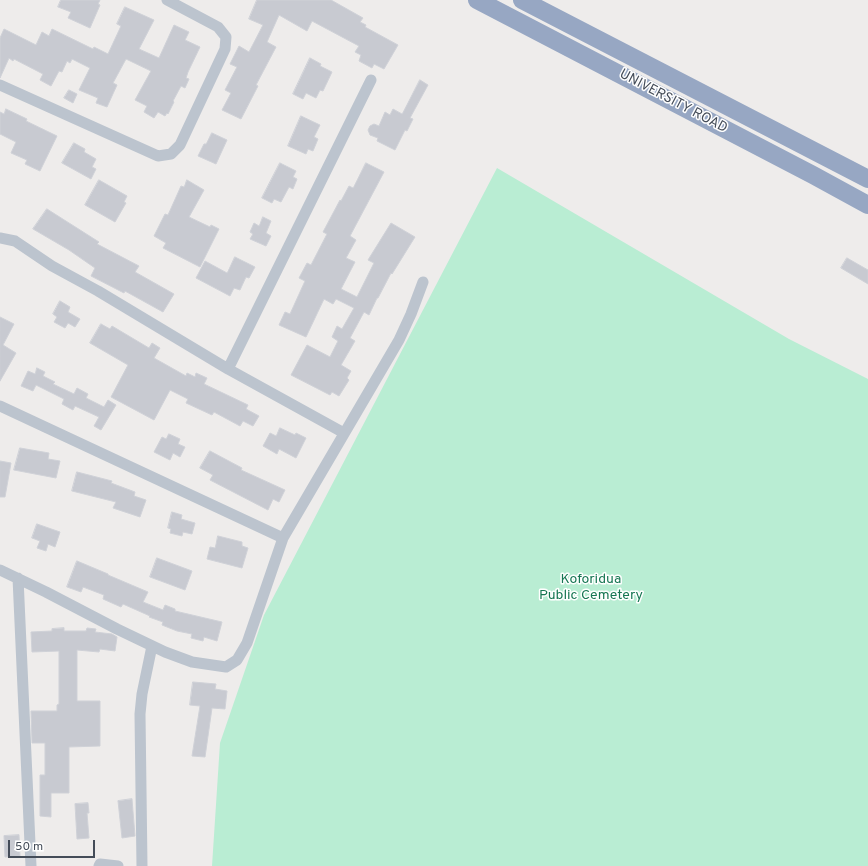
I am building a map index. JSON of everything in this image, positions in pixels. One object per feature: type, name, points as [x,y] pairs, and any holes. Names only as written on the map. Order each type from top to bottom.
[{"type":"highway","name":"UNIVERSITY ROAD","points":[[477,0],[814,175],[868,205]]},
{"type":"highway","name":"UNIVERSITY ROAD","points":[[522,0],[868,179]]},
{"type":"street","points":[[0,85],[158,156],[171,154],[180,145],[225,49],[226,37],[218,27],[167,0]]},
{"type":"street","points":[[228,369],[371,80]]},
{"type":"street","points":[[0,238],[15,242],[52,266],[98,291],[228,369],[344,433]]},
{"type":"street","points":[[0,570],[152,646],[192,662],[226,667],[237,660],[247,643],[283,538],[399,340],[423,282]]},
{"type":"street","points":[[0,406],[283,538]]},
{"type":"street","points":[[18,578],[31,866]]},
{"type":"street","points":[[142,866],[140,714],[142,694],[152,646]]},
{"type":"street","points":[[99,866],[100,864],[118,866]]},
{"type":"green space","name":"Koforidua Public Cemetery","points":[[497,168],[789,339],[868,379],[868,866],[212,866],[220,743],[264,615]]},
{"type":"building","points":[[61,0],[100,0],[98,4],[100,5],[90,28],[68,18],[71,12],[58,7]]},
{"type":"building","points":[[257,0],[331,0],[363,18],[360,22],[366,25],[365,27],[398,45],[384,69],[374,64],[372,68],[359,61],[361,55],[355,52],[359,46],[312,21],[307,31],[279,15],[267,42],[276,47],[256,85],[258,86],[241,119],[222,110],[231,93],[225,90],[237,67],[230,64],[239,46],[249,52],[263,25],[249,19]]},
{"type":"building","points":[[125,7],[154,20],[139,49],[159,58],[174,25],[189,32],[185,40],[200,47],[188,72],[186,78],[189,79],[185,88],[181,86],[168,114],[167,113],[165,116],[158,112],[154,118],[144,112],[147,106],[135,100],[151,71],[126,59],[113,83],[117,85],[107,107],[96,103],[98,98],[79,90],[90,68],[72,59],[70,63],[67,61],[62,72],[59,71],[51,86],[40,80],[43,74],[14,59],[13,61],[9,58],[0,78],[0,38],[4,29],[36,45],[42,32],[49,36],[52,29],[93,49],[94,47],[108,54],[121,26],[117,24]]},
{"type":"building","points":[[310,58],[321,64],[320,66],[332,72],[323,91],[320,90],[316,98],[306,93],[303,99],[293,94]]},
{"type":"building","points":[[420,80],[428,85],[410,118],[413,119],[407,131],[405,130],[395,150],[377,141],[378,138],[370,135],[368,130],[370,126],[374,124],[379,126],[385,112],[390,115],[393,109],[402,114]]},
{"type":"building","points":[[69,90],[77,94],[73,103],[64,98]]},
{"type":"building","points":[[6,109],[27,119],[26,121],[57,136],[40,171],[25,164],[27,160],[11,153],[16,142],[0,134],[0,112],[4,114]]},
{"type":"building","points":[[301,116],[320,125],[314,137],[318,139],[313,151],[308,149],[306,154],[288,146]]},
{"type":"building","points":[[212,133],[227,140],[216,164],[198,156]]},
{"type":"building","points":[[74,143],[85,149],[84,152],[96,159],[92,167],[96,169],[91,179],[62,163]]},
{"type":"building","points":[[280,163],[296,171],[293,177],[297,179],[293,189],[289,187],[281,202],[274,199],[272,203],[262,198]]},
{"type":"building","points":[[366,163],[384,172],[350,236],[356,240],[346,258],[355,262],[341,289],[357,297],[374,263],[368,260],[391,223],[415,237],[392,274],[391,273],[369,315],[364,312],[350,338],[355,341],[341,365],[351,371],[347,378],[349,380],[339,396],[332,392],[330,395],[291,375],[307,345],[330,357],[338,341],[332,337],[337,326],[342,329],[354,308],[336,299],[333,304],[324,299],[306,337],[279,325],[285,312],[290,314],[305,281],[299,278],[307,263],[311,265],[327,234],[323,232],[340,200],[341,201],[349,186],[353,188]]},
{"type":"building","points":[[99,180],[127,196],[124,202],[126,203],[115,222],[85,205]]},
{"type":"building","points":[[187,180],[204,190],[189,217],[210,227],[211,225],[219,229],[200,267],[163,248],[166,243],[154,236],[165,214],[168,215],[181,186],[184,187]]},
{"type":"building","points":[[47,209],[99,242],[97,244],[139,266],[135,272],[174,294],[163,312],[125,291],[124,293],[91,276],[95,268],[69,250],[33,229]]},
{"type":"building","points":[[263,217],[271,221],[266,233],[271,236],[266,246],[250,239],[253,234],[250,232],[254,223],[259,226]]},
{"type":"building","points":[[235,257],[255,267],[249,278],[246,277],[240,290],[234,288],[230,296],[196,278],[205,261],[227,273]]},
{"type":"building","points":[[847,258],[868,270],[868,284],[841,268]]},
{"type":"building","points":[[60,301],[70,307],[68,312],[80,319],[75,327],[68,323],[65,328],[54,322],[57,317],[53,314]]},
{"type":"building","points":[[0,317],[14,324],[3,345],[16,353],[0,381]]},
{"type":"building","points":[[101,324],[110,329],[112,326],[149,348],[152,343],[160,348],[154,358],[186,376],[187,373],[195,377],[196,373],[207,378],[204,384],[248,405],[246,409],[259,416],[253,426],[243,421],[240,426],[214,412],[212,415],[186,403],[188,399],[170,390],[154,420],[111,397],[128,365],[90,343]]},
{"type":"building","points":[[37,368],[45,372],[43,376],[55,382],[53,384],[74,394],[77,388],[88,394],[86,398],[104,407],[108,400],[116,405],[101,430],[94,426],[99,417],[75,406],[73,410],[62,404],[64,399],[36,385],[33,391],[21,386],[28,371],[35,374]]},
{"type":"building","points":[[280,428],[306,438],[296,458],[279,449],[277,454],[263,446],[270,433],[276,436]]},
{"type":"building","points":[[169,434],[180,439],[178,444],[185,447],[180,457],[173,453],[170,460],[154,452],[162,437],[166,439]]},
{"type":"building","points":[[20,448],[49,453],[48,459],[60,461],[56,478],[14,470]]},
{"type":"building","points":[[210,451],[242,468],[241,470],[285,490],[279,502],[273,499],[268,510],[210,480],[213,475],[200,468]]},
{"type":"building","points":[[0,461],[11,463],[5,497],[0,497]]},
{"type":"building","points":[[77,472],[112,481],[111,483],[135,492],[134,496],[146,500],[140,517],[113,508],[116,502],[72,491]]},
{"type":"building","points":[[172,512],[182,515],[181,519],[195,523],[192,534],[183,532],[182,536],[170,533],[171,529],[168,528]]},
{"type":"building","points":[[37,524],[60,532],[55,547],[48,544],[46,551],[37,548],[40,541],[32,538]]},
{"type":"building","points":[[218,536],[242,542],[242,546],[248,548],[242,568],[207,559],[210,547],[215,548]]},
{"type":"building","points":[[157,558],[192,571],[185,590],[150,577]]},
{"type":"building","points":[[77,561],[148,592],[143,602],[163,610],[165,605],[175,609],[175,611],[222,622],[217,641],[204,637],[203,641],[191,638],[192,634],[177,631],[162,625],[163,622],[123,604],[121,607],[103,599],[104,595],[83,587],[81,592],[67,587]]},
{"type":"building","points":[[64,628],[64,631],[86,631],[87,628],[96,629],[95,632],[112,634],[117,637],[115,651],[100,649],[99,652],[77,650],[77,701],[100,701],[100,746],[69,747],[69,793],[51,793],[51,817],[40,816],[40,775],[45,775],[45,743],[32,743],[31,711],[57,711],[57,705],[59,704],[59,651],[32,652],[31,632],[52,631],[52,629]]},
{"type":"building","points":[[193,682],[216,684],[215,689],[227,691],[225,709],[212,708],[205,757],[192,756],[200,706],[190,705]]},
{"type":"building","points":[[132,799],[135,836],[122,838],[118,801]]},
{"type":"building","points":[[88,803],[89,813],[87,813],[89,838],[77,839],[75,804]]},
{"type":"building","points":[[19,835],[20,856],[5,857],[4,836]]}]
